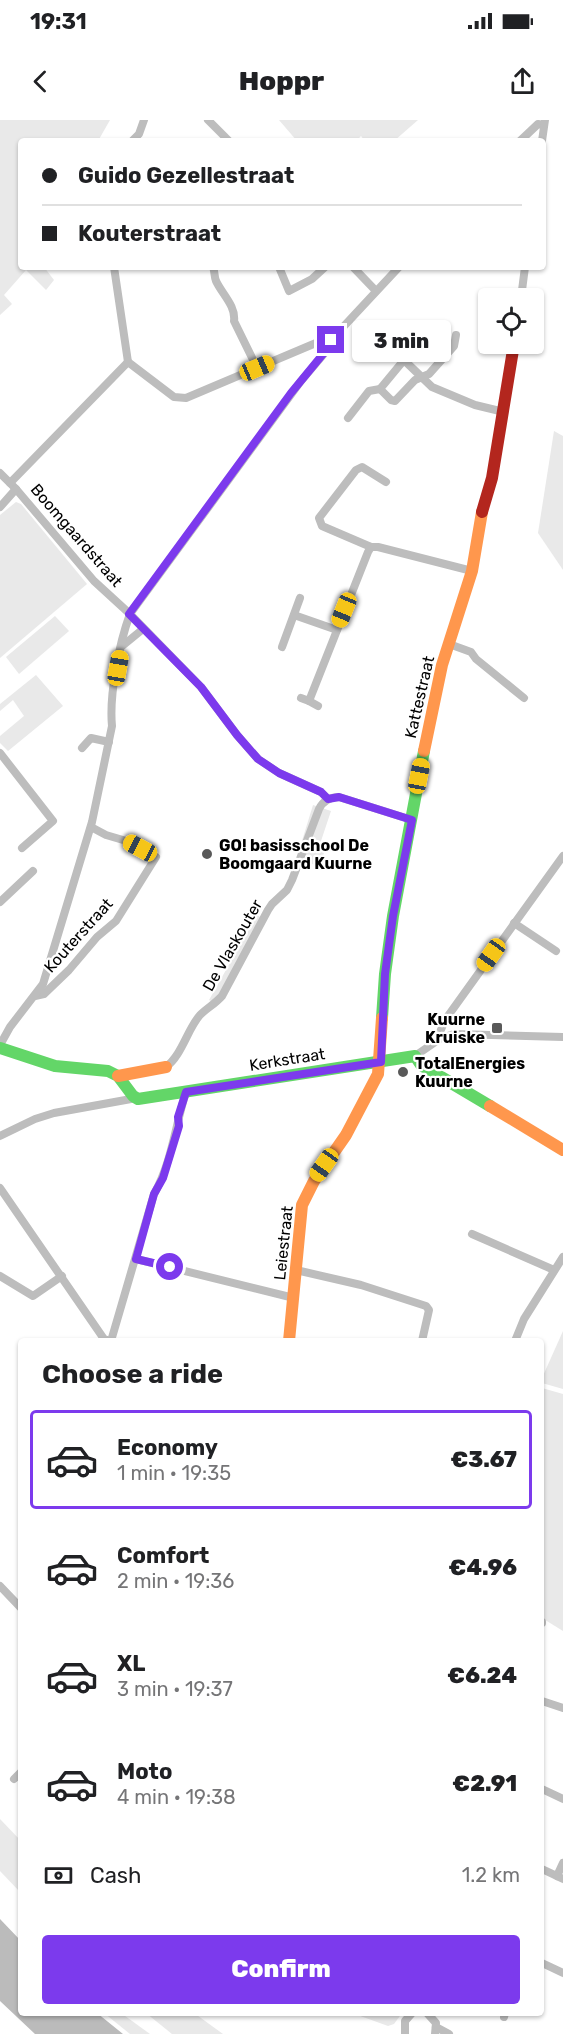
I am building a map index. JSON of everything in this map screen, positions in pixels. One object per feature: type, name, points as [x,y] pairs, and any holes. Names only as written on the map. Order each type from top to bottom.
[{"type":"street","points":[[139,138],[144,120]]},
{"type":"street","points":[[208,120],[226,138]]},
{"type":"street","points":[[523,138],[538,124],[544,122],[542,138]]},
{"type":"street","points":[[114,270],[128,362],[174,397],[181,399],[198,395],[323,340],[331,340]]},
{"type":"street","points":[[214,270],[222,294],[228,300],[234,321],[257,368]]},
{"type":"street","points":[[280,270],[289,291],[312,279],[322,270]]},
{"type":"street","points":[[356,270],[376,291]]},
{"type":"street","name":"Kouterstraat","points":[[0,1047],[10,1028],[43,984],[91,827],[112,726],[111,709],[129,614],[288,397],[328,348],[331,340],[396,270]]},
{"type":"street","points":[[522,288],[525,270]]},
{"type":"street","points":[[381,390],[395,401],[415,380],[429,374],[454,346],[456,335]]},
{"type":"street","points":[[381,339],[432,387],[475,405],[504,412]]},
{"type":"street","name":"Kattestraat","points":[[381,1062],[385,974],[393,916],[442,665],[472,571],[504,412],[513,354]]},
{"type":"street","points":[[348,418],[369,391],[381,390],[404,360]]},
{"type":"street","points":[[0,507],[13,486],[128,362]]},
{"type":"street","points":[[387,482],[362,467],[356,470],[319,518],[322,526],[372,547],[472,571]]},
{"type":"street","name":"Boomgaardstraat","points":[[0,472],[94,581],[201,687],[258,759],[279,773],[321,792],[328,799],[339,797],[412,820]]},
{"type":"street","points":[[318,706],[305,699],[372,547]]},
{"type":"street","points":[[282,647],[300,598]]},
{"type":"street","points":[[294,615],[337,630]]},
{"type":"street","points":[[121,647],[143,629]]},
{"type":"street","points":[[449,644],[471,652],[476,660],[524,698]]},
{"type":"street","points":[[82,748],[92,738],[109,742]]},
{"type":"street","points":[[0,753],[53,820],[22,848]]},
{"type":"street","name":"De Vlaskouter","points":[[166,1067],[201,1015],[222,996],[268,910],[289,886],[297,872],[319,809],[328,799]]},
{"type":"street","name":"Kouterstraat","points":[[34,996],[44,994],[69,970],[97,937],[117,921],[156,857],[91,827]]},
{"type":"street","points":[[563,856],[445,1020],[440,1032],[441,1038],[454,1034],[563,1037]]},
{"type":"street","points":[[0,902],[33,872]]},
{"type":"street","points":[[514,923],[556,951]]},
{"type":"street","name":"Kerkstraat","points":[[0,1136],[34,1119],[130,1099],[133,1096],[138,1099],[415,1056],[441,1038]]},
{"type":"street","points":[[0,1047],[55,1066],[108,1071],[118,1076],[133,1096]]},
{"type":"street","points":[[415,1056],[421,1065],[563,1150]]},
{"type":"street","name":"Leiestraat","points":[[290,1338],[299,1222],[307,1193],[346,1135],[378,1074],[381,1062]]},
{"type":"street","points":[[118,1076],[166,1067]]},
{"type":"street","points":[[112,1338],[154,1194],[163,1178],[179,1126],[178,1117],[186,1092]]},
{"type":"street","points":[[0,1188],[103,1338]]},
{"type":"street","points":[[472,1234],[554,1270]]},
{"type":"street","points":[[516,1338],[524,1319],[563,1257]]},
{"type":"street","points":[[136,1259],[294,1298]]},
{"type":"street","points":[[296,1270],[351,1283],[426,1306],[429,1310],[423,1338]]},
{"type":"street","points":[[0,1276],[33,1296],[62,1276]]},
{"type":"street","points":[[0,1586],[18,1605]]},
{"type":"street","points":[[544,1702],[563,1708]]},
{"type":"street","points":[[14,1779],[18,1775]]},
{"type":"street","points":[[544,1790],[563,1799]]},
{"type":"street","points":[[544,1870],[560,1877],[563,1863]]},
{"type":"street","points":[[544,1965],[563,1973]]},
{"type":"street","points":[[405,2034],[405,2021],[409,2016]]},
{"type":"street","points":[[430,2016],[434,2019],[436,2031],[449,2034]]},
{"type":"shaded area","points":[[0,120],[110,120],[100,138],[18,138],[18,270],[26,270],[4,295],[12,304],[0,315]]},
{"type":"shaded area","points":[[279,120],[418,120],[397,138],[363,138],[361,136],[359,138],[294,138]]},
{"type":"shaded area","points":[[26,270],[46,270],[54,280],[46,290]]},
{"type":"shaded area","points":[[554,431],[563,436],[563,570],[538,533]]},
{"type":"shaded area","points":[[16,502],[21,504],[87,584],[0,658],[0,515]]},
{"type":"shaded area","points":[[55,616],[69,631],[19,674],[6,657]]},
{"type":"shaded area","points":[[36,675],[63,706],[8,751],[0,743],[0,736],[24,716],[13,700],[0,711],[0,704]]},
{"type":"shaded area","points":[[313,805],[331,811],[319,847],[325,850],[319,867],[297,857]]},
{"type":"shaded area","points":[[257,915],[262,918],[214,1003],[209,1000]]},
{"type":"shaded area","points":[[563,1331],[563,1389],[544,1384],[544,1374]]},
{"type":"shaded area","points":[[544,1389],[563,1394],[563,1631],[544,1619]]},
{"type":"shaded area","points":[[0,1819],[18,1838],[18,1890],[0,1871]]},
{"type":"shaded area","points":[[0,1919],[18,1938],[18,2016],[101,2016],[123,2034],[35,2034],[0,2001]]},
{"type":"shaded area","points":[[108,2016],[125,2016],[150,2034],[130,2034]]},
{"type":"shaded area","points":[[150,2016],[198,2016],[223,2034],[172,2034]]},
{"type":"shaded area","points":[[360,2016],[400,2016],[394,2024],[388,2026]]},
{"type":"traffic: fast","points":[[382,1018],[393,916],[424,751]]},
{"type":"traffic: fast","points":[[0,1048],[55,1066],[108,1071],[118,1076],[133,1096],[138,1099],[415,1056],[421,1065],[490,1106]]},
{"type":"traffic: slow","points":[[424,751],[442,665],[472,571],[482,512]]},
{"type":"traffic: slow","points":[[289,1338],[302,1205],[314,1181],[346,1135],[378,1074],[382,1018]]},
{"type":"traffic: slow","points":[[118,1076],[166,1067]]},
{"type":"traffic: slow","points":[[490,1106],[563,1150]]},
{"type":"traffic: jam","points":[[482,512],[492,478],[512,354]]},
{"type":"place","name":"GO! basisschool De Boomgaard Kuurne","points":[[207,854]]},
{"type":"place","name":"Kuurne Kruiske","points":[[497,1028]]},
{"type":"place","name":"TotalEnergies Kuurne","points":[[403,1072]]},
{"type":"route","points":[[170,1267],[136,1259],[154,1194],[163,1178],[179,1126],[178,1117],[186,1092],[381,1062],[385,974],[393,916],[412,820],[339,797],[328,799],[321,792],[268,767],[237,735],[201,687],[129,614],[291,393],[328,348],[331,340]]}]
